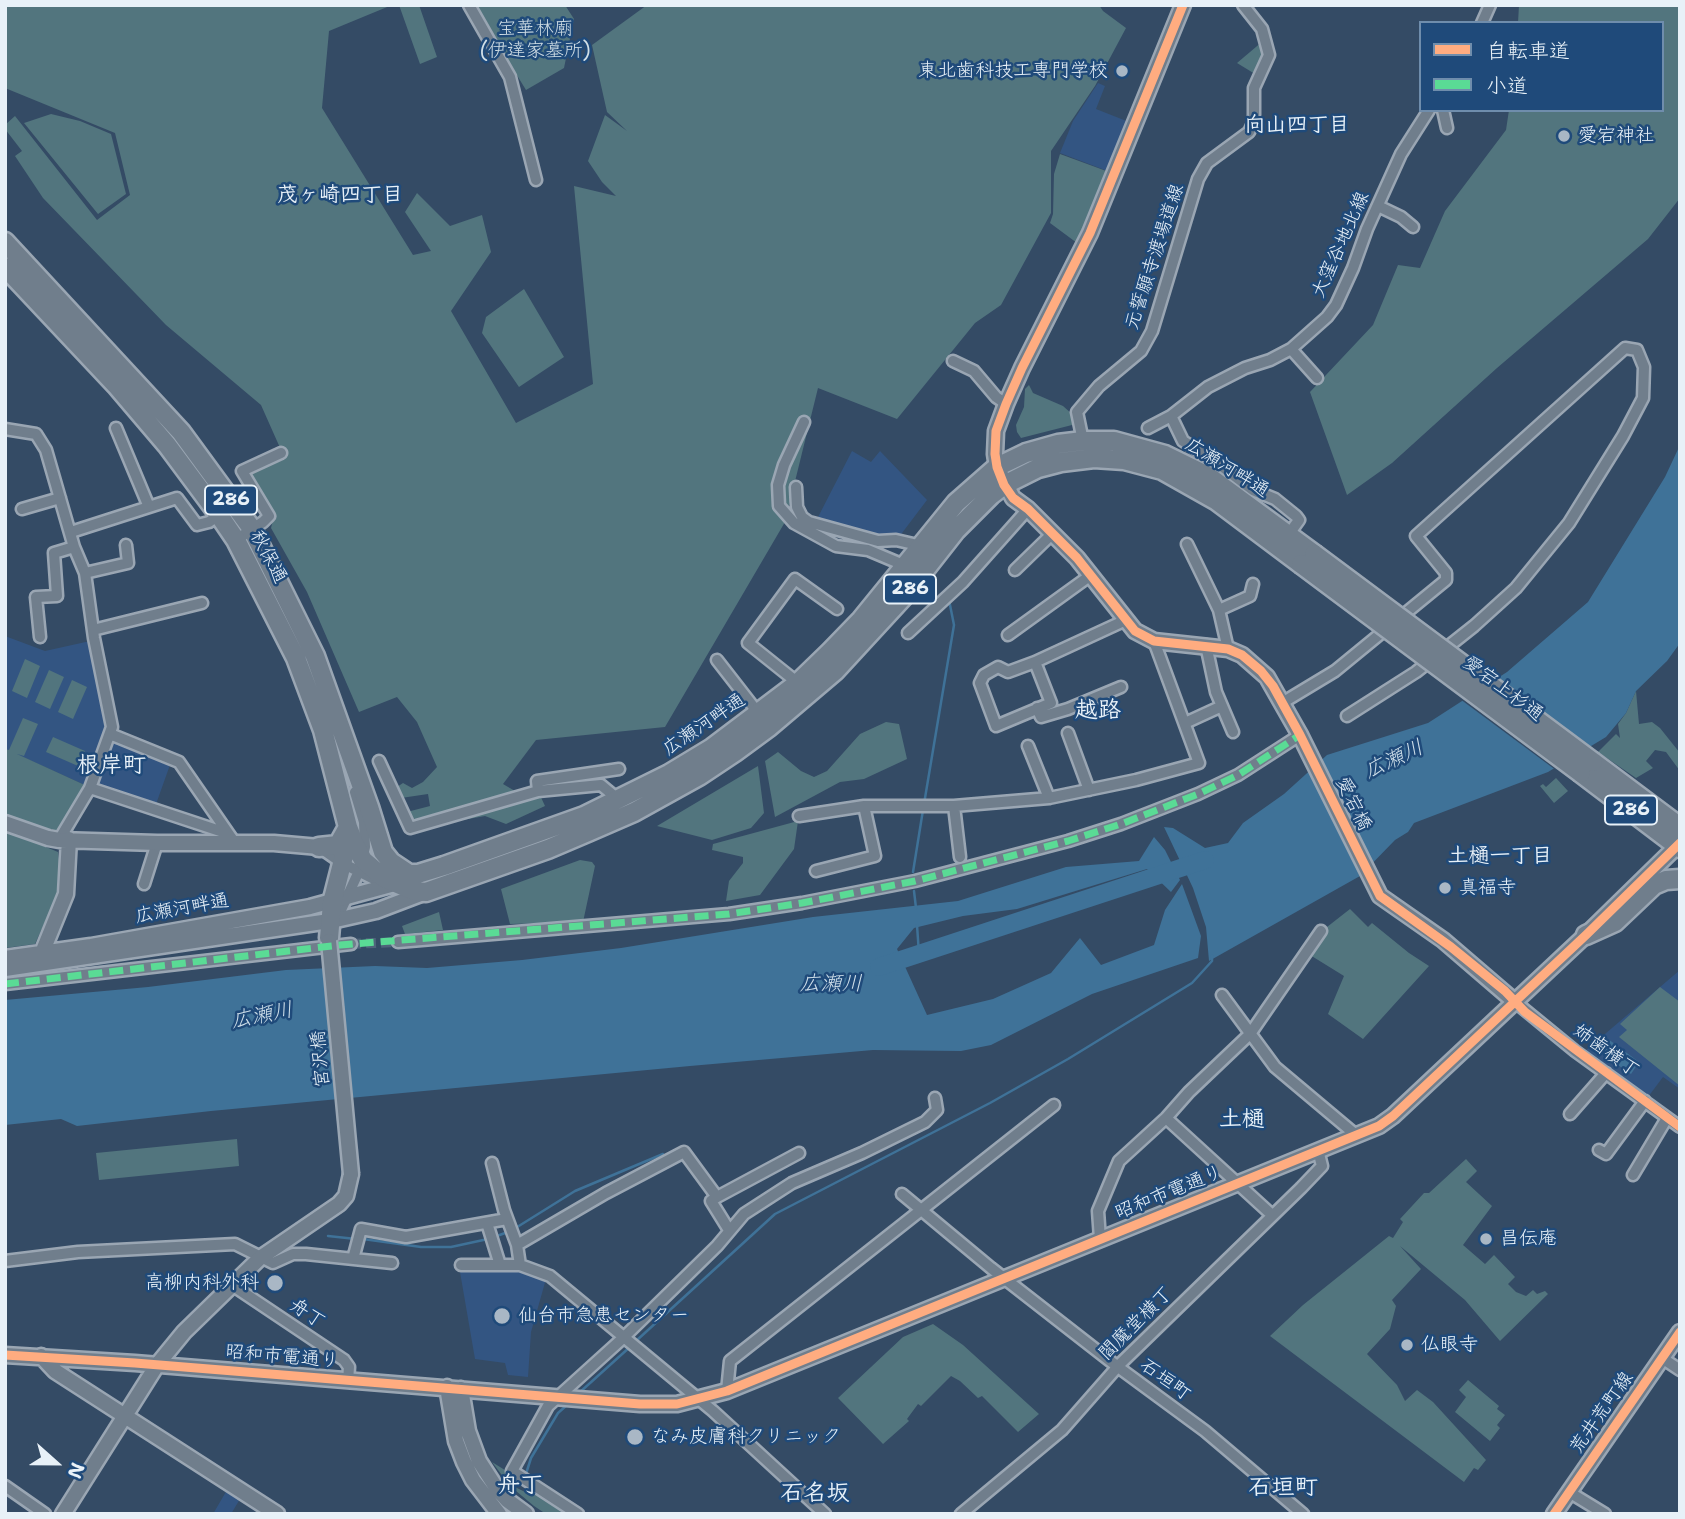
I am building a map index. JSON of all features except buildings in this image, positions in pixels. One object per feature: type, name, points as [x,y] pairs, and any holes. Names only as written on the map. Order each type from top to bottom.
[{"type":"highway","name":"秋保通","points":[[5,242],[181,432],[252,529],[310,644],[383,852],[400,869],[409,874],[418,874]]},
{"type":"highway","name":"秋保通","points":[[5,267],[125,395],[167,445],[236,540],[281,626],[312,698],[330,754],[357,821],[361,866],[396,885],[426,892]]},
{"type":"highway","name":"広瀬河畔通","points":[[418,874],[584,816],[619,801],[712,748],[798,682],[861,620],[956,503],[997,467],[1026,453],[1058,444],[1083,441],[1114,441],[1144,447],[1187,464],[1223,486],[1289,534],[1307,559]]},
{"type":"highway","name":"広瀬河畔通","points":[[426,892],[548,849],[634,812],[699,776],[743,746],[835,671],[905,595],[973,512],[1004,485],[1038,468],[1094,457],[1149,466],[1178,478],[1307,559]]},
{"type":"highway","name":"愛宕上杉通","points":[[1307,559],[1587,767],[1680,827]]},
{"type":"highway","name":"愛宕上杉通","points":[[1587,767],[1679,846]]},
{"type":"highway","points":[[319,847],[338,845],[357,821]]},
{"type":"highway","points":[[337,928],[342,863],[357,821]]},
{"type":"highway","points":[[1586,935],[1615,922],[1654,885],[1665,880],[1680,879]]},
{"type":"street","points":[[469,5],[510,77],[536,180]]},
{"type":"street","points":[[1183,5],[1087,242],[1006,404],[996,431],[995,453],[1004,485],[1013,498],[1053,533],[1091,575],[1135,631],[1154,641],[1228,649],[1219,610],[1187,544]]},
{"type":"street","name":"元誓願寺渡場道線","points":[[1083,441],[1077,412],[1108,378],[1141,351],[1152,331],[1198,179],[1207,163],[1249,132],[1254,121],[1254,88],[1269,55],[1262,30],[1243,5]]},
{"type":"street","points":[[1483,21],[1490,5]]},
{"type":"street","name":"大窪谷地北線","points":[[1148,428],[1171,416],[1208,387],[1291,349],[1318,326],[1336,305],[1401,154],[1428,112]]},
{"type":"street","points":[[1443,112],[1447,128]]},
{"type":"street","points":[[1378,206],[1401,217],[1413,227]]},
{"type":"street","points":[[1282,703],[1335,671],[1446,580],[1446,573],[1416,536],[1625,348],[1637,350],[1644,367],[1643,398],[1623,436],[1569,523],[1516,588],[1474,626],[1416,672],[1347,716]]},
{"type":"street","points":[[1291,349],[1317,377]]},
{"type":"street","points":[[953,360],[974,371],[996,397],[1006,404]]},
{"type":"street","points":[[1171,416],[1183,441],[1253,490],[1275,499],[1296,516],[1299,520],[1289,534]]},
{"type":"street","points":[[804,422],[778,485],[779,506],[794,523],[836,546],[868,550],[906,566]]},
{"type":"street","points":[[116,428],[149,507]]},
{"type":"street","points":[[5,429],[39,436],[46,450],[74,547],[85,573],[112,727],[90,788],[64,839],[66,894],[42,953]]},
{"type":"street","points":[[236,540],[269,516],[242,471],[281,453]]},
{"type":"street","points":[[796,487],[797,507],[802,517],[810,522],[878,541],[896,540],[922,545]]},
{"type":"street","points":[[22,509],[60,498]]},
{"type":"street","points":[[71,532],[119,519],[177,498],[197,524],[209,522],[219,515]]},
{"type":"street","points":[[908,633],[963,582],[1028,509]]},
{"type":"street","points":[[1015,570],[1053,533]]},
{"type":"street","points":[[85,573],[128,563],[126,545]]},
{"type":"street","points":[[40,637],[36,597],[57,596],[54,552],[74,547]]},
{"type":"street","points":[[1008,635],[1091,575]]},
{"type":"street","points":[[798,682],[748,643],[795,579],[837,609]]},
{"type":"street","points":[[1219,610],[1250,596],[1253,584]]},
{"type":"street","points":[[93,630],[202,603]]},
{"type":"street","points":[[1035,662],[1051,703],[996,726],[980,683],[984,675],[998,667],[1008,672],[1035,662],[1126,620]]},
{"type":"street","points":[[799,816],[864,806],[954,806],[1049,798],[1136,780],[1199,763],[1154,641]]},
{"type":"street","points":[[1206,645],[1206,655],[1233,732]]},
{"type":"street","name":"愛宕橋","points":[[1228,649],[1242,655],[1261,671],[1273,686],[1380,896],[1443,940],[1514,1001]]},
{"type":"street","points":[[717,660],[759,714]]},
{"type":"street","points":[[1037,708],[1041,717],[1121,687]]},
{"type":"street","points":[[1185,723],[1222,706]]},
{"type":"street","points":[[1068,733],[1089,790]]},
{"type":"street","points":[[110,734],[179,762],[230,838]]},
{"type":"street","points":[[398,942],[729,914],[915,881],[1068,841],[1121,824],[1198,794],[1302,740]]},
{"type":"street","points":[[1028,746],[1049,798]]},
{"type":"street","points":[[351,757],[350,771],[357,821]]},
{"type":"street","points":[[379,761],[410,828],[538,791],[601,785],[619,801]]},
{"type":"street","points":[[538,791],[537,781],[619,769]]},
{"type":"street","points":[[90,788],[230,838]]},
{"type":"street","points":[[816,871],[875,856],[864,806]]},
{"type":"street","points":[[954,806],[960,857]]},
{"type":"street","points":[[5,822],[48,838],[157,843],[230,838],[319,847],[342,863],[361,866],[337,928],[306,947],[5,984]]},
{"type":"street","points":[[144,884],[157,843]]},
{"type":"street","name":"昭和市電通り","points":[[5,1355],[677,1404],[727,1391],[1379,1126],[1393,1116],[1679,846]]},
{"type":"street","name":"広瀬河畔通","points":[[5,958],[91,946],[337,928],[396,885],[418,874]]},
{"type":"street","name":"広瀬河畔通","points":[[5,969],[337,928],[426,892]]},
{"type":"street","name":"宮沢橋","points":[[260,1258],[339,1204],[346,1196],[351,1174],[337,928]]},
{"type":"street","points":[[1100,1239],[1098,1211],[1119,1161],[1250,1034],[1321,931]]},
{"type":"street","points":[[1222,995],[1275,1068],[1356,1135]]},
{"type":"street","name":"姉歯横丁","points":[[1514,1001],[1535,1020],[1680,1127]]},
{"type":"street","points":[[1570,1114],[1606,1073]]},
{"type":"street","points":[[578,1514],[512,1471],[545,1411],[626,1340],[717,1246],[744,1214],[792,1183],[925,1122],[937,1110],[935,1098]]},
{"type":"street","points":[[1599,1150],[1606,1154],[1645,1101]]},
{"type":"street","points":[[727,1391],[730,1361],[1054,1105]]},
{"type":"street","points":[[1166,1118],[1272,1216]]},
{"type":"street","points":[[1633,1175],[1667,1118]]},
{"type":"street","name":"閻魔堂横丁","points":[[961,1514],[1062,1430],[1118,1367],[1322,1166],[1318,1150]]},
{"type":"street","points":[[516,1242],[684,1152],[717,1197]]},
{"type":"street","points":[[729,1230],[711,1201],[799,1153]]},
{"type":"street","points":[[492,1163],[516,1242],[520,1265]]},
{"type":"street","name":"石垣町","points":[[902,1194],[1118,1367],[1205,1431],[1303,1514]]},
{"type":"street","points":[[354,1255],[361,1229],[406,1237],[508,1222]]},
{"type":"street","points":[[487,1223],[500,1265]]},
{"type":"street","points":[[5,1261],[78,1252],[235,1244],[273,1263],[293,1254],[354,1255],[392,1264]]},
{"type":"street","points":[[63,1514],[158,1365],[201,1313],[260,1258]]},
{"type":"street","points":[[461,1265],[520,1265],[550,1276],[699,1399],[825,1514]]},
{"type":"street","name":"舟丁","points":[[232,1285],[344,1360],[349,1367],[348,1381]]},
{"type":"street","name":"荒井荒町線","points":[[1554,1514],[1680,1332]]},
{"type":"street","points":[[41,1356],[55,1371],[277,1514]]},
{"type":"street","points":[[1662,1358],[1680,1370]]},
{"type":"street","points":[[454,1388],[456,1441],[473,1480],[499,1514]]},
{"type":"street","points":[[454,1388],[479,1461],[502,1494],[526,1514]]},
{"type":"street","points":[[5,1486],[45,1514]]},
{"type":"street","points":[[1569,1492],[1605,1514]]},
{"type":"shaded area","points":[[1098,83],[1105,86],[1096,109],[1129,122],[1110,172],[1060,153],[1073,121]]},
{"type":"shaded area","points":[[852,451],[871,462],[880,451],[927,500],[899,537],[881,537],[816,521]]},
{"type":"shaded area","points":[[5,636],[45,651],[90,641],[107,728],[87,786],[5,749]]},
{"type":"shaded area","points":[[112,741],[171,762],[155,807],[101,788],[98,780]]},
{"type":"shaded area","points":[[1680,970],[1680,1089],[1663,1077],[1648,1097],[1585,1051]]},
{"type":"shaded area","name":"仙台市急患センター","points":[[460,1272],[525,1272],[546,1279],[531,1332],[528,1377],[508,1375],[505,1363],[475,1359]]},
{"type":"shaded area","points":[[227,1490],[240,1499],[231,1514],[213,1514]]},
{"type":"green space","points":[[5,5],[392,5],[329,31],[322,108],[413,255],[431,251],[405,212],[417,193],[450,226],[482,215],[491,252],[451,311],[516,423],[593,384],[574,186],[616,196],[602,182],[588,161],[605,115],[627,131],[607,112],[592,45],[647,5],[1099,5],[1126,28],[1095,86],[1051,151],[1051,213],[1001,305],[975,323],[897,419],[818,388],[785,522],[665,727],[536,740],[503,784],[520,794],[539,793],[545,806],[506,824],[485,816],[429,826],[403,813],[430,806],[428,794],[401,798],[397,787],[403,783],[412,788],[423,782],[437,767],[417,722],[397,697],[359,712],[307,592],[271,528],[274,516],[250,479],[251,473],[285,459],[261,405],[166,325],[43,198],[15,156],[22,151],[5,129],[5,125],[15,116],[97,220],[130,195],[115,133],[5,88]]},
{"type":"green space","points":[[399,5],[419,5],[437,57],[420,64]]},
{"type":"green space","name":"宝華林廟 (伊達家墓所)","points":[[474,5],[565,5],[574,19],[564,68],[526,90]]},
{"type":"green space","points":[[1519,5],[1680,5],[1680,198],[1648,239],[1497,368],[1392,463],[1347,495],[1310,392],[1373,325],[1398,265],[1420,268],[1445,211],[1506,130],[1509,112],[1664,112],[1664,21],[1518,21]]},
{"type":"green space","points":[[1263,41],[1264,56],[1255,74],[1237,63]]},
{"type":"green space","points":[[51,114],[80,121],[111,134],[126,194],[98,214],[24,123]]},
{"type":"green space","points":[[1060,154],[1109,172],[1077,243],[1050,223],[1053,214],[1054,174]]},
{"type":"green space","points":[[524,289],[564,357],[519,387],[482,333],[486,317]]},
{"type":"green space","points":[[1029,385],[1033,393],[1063,406],[1072,414],[1072,425],[1021,438],[1016,425],[1024,407],[1025,389]]},
{"type":"green space","points":[[25,659],[40,666],[27,698],[12,691]]},
{"type":"green space","points":[[49,670],[64,677],[50,709],[35,702]]},
{"type":"green space","points":[[72,680],[87,687],[73,719],[58,712]]},
{"type":"green space","points":[[1636,691],[1639,724],[1652,722],[1660,728],[1680,753],[1680,771],[1666,752],[1655,750],[1646,761],[1653,768],[1636,778],[1598,752],[1616,734],[1620,738],[1618,724]]},
{"type":"green space","points":[[23,718],[38,724],[24,756],[17,754],[87,786],[57,832],[5,814],[5,749],[9,750]]},
{"type":"green space","points":[[886,722],[899,724],[907,759],[864,779],[840,782],[775,817],[765,761],[778,752],[801,771],[814,777],[827,771],[860,734]]},
{"type":"green space","points":[[53,737],[85,751],[78,766],[46,752]]},
{"type":"green space","points":[[758,766],[764,813],[751,828],[712,840],[657,826]]},
{"type":"green space","points":[[1556,778],[1568,791],[1554,803],[1540,786],[1543,784],[1546,787]]},
{"type":"green space","points":[[798,821],[794,849],[760,895],[726,901],[729,881],[743,863],[743,857],[712,850],[713,844]]},
{"type":"green space","points":[[5,830],[58,852],[60,868],[58,893],[35,944],[5,948]]},
{"type":"green space","points":[[580,860],[592,862],[595,866],[583,922],[510,924],[501,889]]},
{"type":"green space","points":[[1350,909],[1368,927],[1372,923],[1429,966],[1363,1039],[1328,1014],[1344,976],[1310,955],[1327,927]]},
{"type":"green space","points":[[439,912],[443,930],[405,934],[402,926]]},
{"type":"green space","points":[[1660,987],[1680,1002],[1680,1086],[1619,1037],[1627,1030],[1620,1024]]},
{"type":"green space","points":[[237,1139],[239,1166],[99,1180],[96,1153]]},
{"type":"green space","points":[[1466,1159],[1477,1171],[1466,1182],[1492,1206],[1463,1245],[1485,1264],[1494,1255],[1515,1277],[1508,1284],[1516,1292],[1526,1296],[1533,1290],[1537,1294],[1545,1291],[1548,1294],[1500,1341],[1465,1300],[1400,1246],[1421,1269],[1392,1300],[1396,1306],[1390,1329],[1367,1354],[1397,1385],[1405,1401],[1417,1390],[1433,1402],[1486,1460],[1478,1470],[1474,1468],[1464,1482],[1270,1336],[1303,1305],[1389,1236],[1393,1238],[1403,1222],[1400,1219],[1424,1193],[1429,1193]]},
{"type":"green space","points":[[933,1324],[963,1345],[1039,1414],[1018,1432],[982,1396],[978,1398],[951,1376],[921,1406],[918,1404],[907,1419],[909,1421],[883,1444],[838,1398],[903,1337]]},
{"type":"green space","points":[[1468,1380],[1499,1406],[1497,1409],[1505,1415],[1497,1425],[1500,1428],[1490,1441],[1455,1412],[1466,1397],[1459,1390]]},
{"type":"green space","points":[[492,1462],[516,1477],[513,1486],[525,1492],[528,1486],[570,1514],[546,1514],[534,1506],[510,1486]]},
{"type":"water","name":"広瀬川","points":[[1680,445],[1680,643],[1667,661],[1636,691],[1626,713],[1606,737],[1548,772],[1414,823],[1408,832],[1395,840],[1360,876],[1209,961],[1206,927],[1193,888],[1164,827],[1173,828],[1205,848],[1228,843],[1243,823],[1284,794],[1327,755],[1428,723],[1507,672],[1588,602],[1665,477]]},
{"type":"water","name":"広瀬川","points":[[1154,837],[1165,850],[1180,880],[1171,892],[1147,869],[1017,909],[963,916],[914,928],[897,949],[927,1015],[993,999],[1051,973],[1080,938],[1101,965],[1154,945],[1165,910],[1182,884],[1201,936],[1198,958],[1092,994],[991,1045],[961,1051],[873,1050],[690,1066],[77,1126],[61,1119],[5,1125],[5,1000],[148,987],[286,970],[375,966],[427,968],[522,960],[621,948],[813,917],[958,901],[1066,867],[1139,861]]},
{"type":"water","points":[[1608,1039],[1639,1062],[1631,1074],[1599,1052]]},
{"type":"pier","points":[[1495,676],[1594,749],[1557,771],[1460,699]]},
{"type":"waterway","points":[[924,804],[954,625],[949,600]]},
{"type":"waterway","points":[[913,872],[923,810]]},
{"type":"waterway","name":"広瀬川","points":[[879,967],[1205,860]]},
{"type":"waterway","points":[[914,891],[916,908]]},
{"type":"waterway","points":[[917,925],[919,954]]},
{"type":"waterway","points":[[636,1341],[775,1214],[990,1103],[1068,1059],[1192,983],[1212,961],[1212,956]]},
{"type":"waterway","points":[[514,1229],[575,1191],[663,1154]]},
{"type":"waterway","points":[[494,1237],[508,1232]]},
{"type":"waterway","points":[[328,1236],[356,1239]]},
{"type":"waterway","points":[[363,1239],[421,1247],[451,1247],[488,1239]]},
{"type":"waterway","points":[[579,1393],[631,1346]]},
{"type":"waterway","points":[[525,1477],[531,1458],[558,1413],[567,1405]]},
{"type":"tunnel","points":[[351,944],[398,942]]},
{"type":"marked path","points":[[5,984],[340,945],[729,914],[802,903],[915,881],[1068,841],[1121,824],[1238,775],[1300,735]]},
{"type":"cycle path","points":[[1183,5],[1090,233],[1006,404],[996,431],[995,454],[1004,485],[1013,498],[1028,509],[1077,558],[1135,631],[1154,641],[1228,649],[1242,655],[1261,671],[1273,686],[1300,735],[1380,896],[1451,947],[1505,991],[1525,1012],[1680,1127]]},
{"type":"cycle path","points":[[5,1355],[640,1404],[677,1404],[727,1391],[1379,1126],[1393,1116],[1586,935],[1680,843]]},
{"type":"cycle path","points":[[1554,1514],[1680,1332]]},
{"type":"place","name":"東北歯科技工専門学校","points":[[1122,71]]},
{"type":"place","name":"愛宕神社","points":[[1564,136]]},
{"type":"place","name":"真福寺","points":[[1445,888]]},
{"type":"place","name":"昌伝庵","points":[[1486,1239]]},
{"type":"place","name":"高柳内科外科","points":[[275,1283]]},
{"type":"place","name":"仙台市急患センター","points":[[502,1316]]},
{"type":"place","name":"仏眼寺","points":[[1407,1345]]},
{"type":"place","name":"なみ皮膚科クリニック","points":[[635,1437]]},
{"type":"district","name":"向山四丁目","points":[[1297,126]]},
{"type":"district","name":"茂ヶ崎四丁目","points":[[340,196]]},
{"type":"district","name":"越路","points":[[1098,711]]},
{"type":"district","name":"根岸町","points":[[111,766]]},
{"type":"district","name":"土樋一丁目","points":[[1500,857]]},
{"type":"district","name":"土樋","points":[[1242,1120]]},
{"type":"district","name":"舟丁","points":[[520,1486]]},
{"type":"district","name":"石垣町","points":[[1283,1488]]},
{"type":"district","name":"石名坂","points":[[815,1494]]}]
